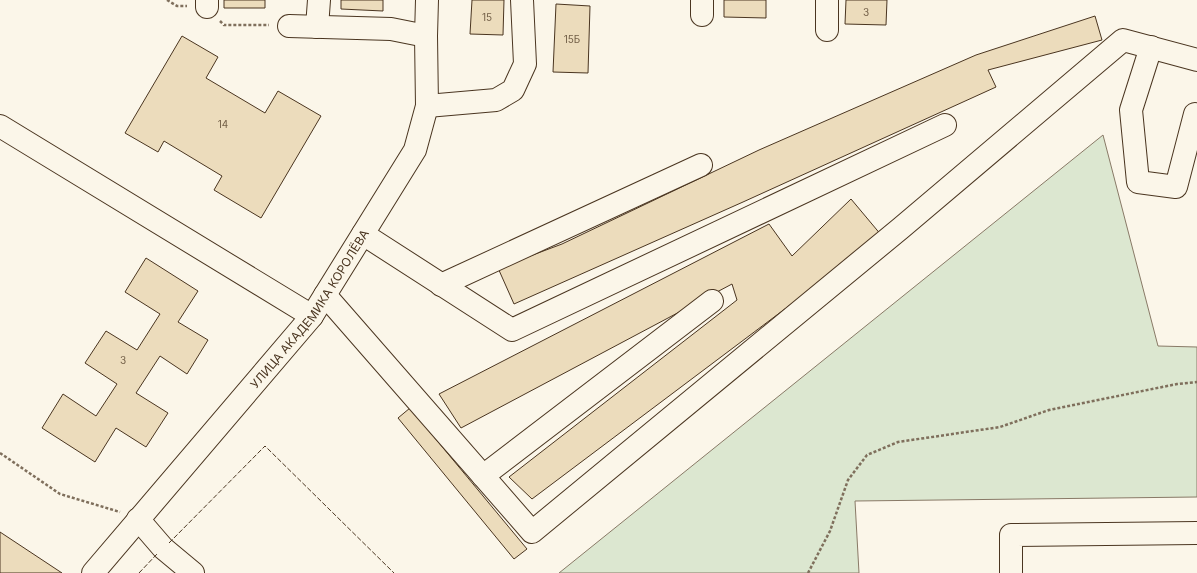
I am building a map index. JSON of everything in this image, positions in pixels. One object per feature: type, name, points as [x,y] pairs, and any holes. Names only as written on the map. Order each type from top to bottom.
[{"type":"street","points":[[317,27],[319,0]]},
{"type":"street","name":"УЛИЦА АКАДЕМИКА КОРОЛЁВА","points":[[92,573],[129,516],[312,316],[415,150],[427,106],[427,0]]},
{"type":"street","points":[[427,106],[496,100],[513,90],[525,64],[522,0]]},
{"type":"street","points":[[827,0],[827,30]]},
{"type":"street","points":[[290,26],[391,29],[426,36]]},
{"type":"street","points":[[325,296],[532,532],[901,228],[1123,40],[1197,60]]},
{"type":"street","points":[[1151,47],[1131,110],[1138,182],[1176,187],[1196,114],[1197,115]]},
{"type":"street","points":[[363,234],[512,330],[945,125]]},
{"type":"street","points":[[0,126],[312,316]]},
{"type":"street","points":[[441,284],[701,165]]},
{"type":"street","points":[[483,476],[712,301]]},
{"type":"street","points":[[129,516],[163,548],[193,573]]},
{"type":"street","points":[[1011,573],[1011,535],[1197,533]]},
{"type":"path","points":[[167,0],[177,6],[207,3],[224,25],[290,26]]},
{"type":"path","points":[[808,573],[830,531],[848,480],[867,455],[898,442],[1000,427],[1049,410],[1177,384],[1197,382]]},
{"type":"path","points":[[0,453],[60,494],[129,516]]},
{"type":"green space","points":[[1103,135],[1158,346],[1197,347],[1197,497],[855,501],[859,573],[559,573]]},
{"type":"building","points":[[224,0],[265,0],[265,8],[224,8]]},
{"type":"building","points":[[341,0],[383,0],[383,11],[341,9]]},
{"type":"building","points":[[472,0],[504,0],[503,35],[470,34]]},
{"type":"building","points":[[724,0],[766,0],[766,18],[724,17]]},
{"type":"building","points":[[846,0],[887,0],[886,25],[845,24]]},
{"type":"building","points":[[556,4],[590,6],[588,73],[553,72]]},
{"type":"building","points":[[1095,16],[1102,40],[988,70],[996,87],[514,304],[498,268],[562,244],[759,150],[976,55]]},
{"type":"building","points":[[182,36],[218,57],[206,78],[265,113],[278,91],[321,116],[261,218],[214,190],[222,176],[164,141],[158,152],[125,133]]},
{"type":"building","points":[[851,199],[882,236],[532,499],[509,477],[737,300],[732,284],[461,428],[439,394],[769,224],[792,256]]},
{"type":"building","points":[[146,258],[198,291],[178,322],[208,340],[187,374],[160,356],[136,393],[168,413],[146,447],[116,428],[95,462],[42,428],[63,394],[96,416],[117,384],[85,363],[106,331],[137,350],[160,314],[125,292]]},
{"type":"building","points":[[410,408],[527,549],[514,559],[398,418]]},
{"type":"building","points":[[0,532],[62,573],[0,573]]},
{"type":"fence","points":[[169,543],[265,446],[394,573]]},
{"type":"fence","points":[[139,573],[157,554]]}]
